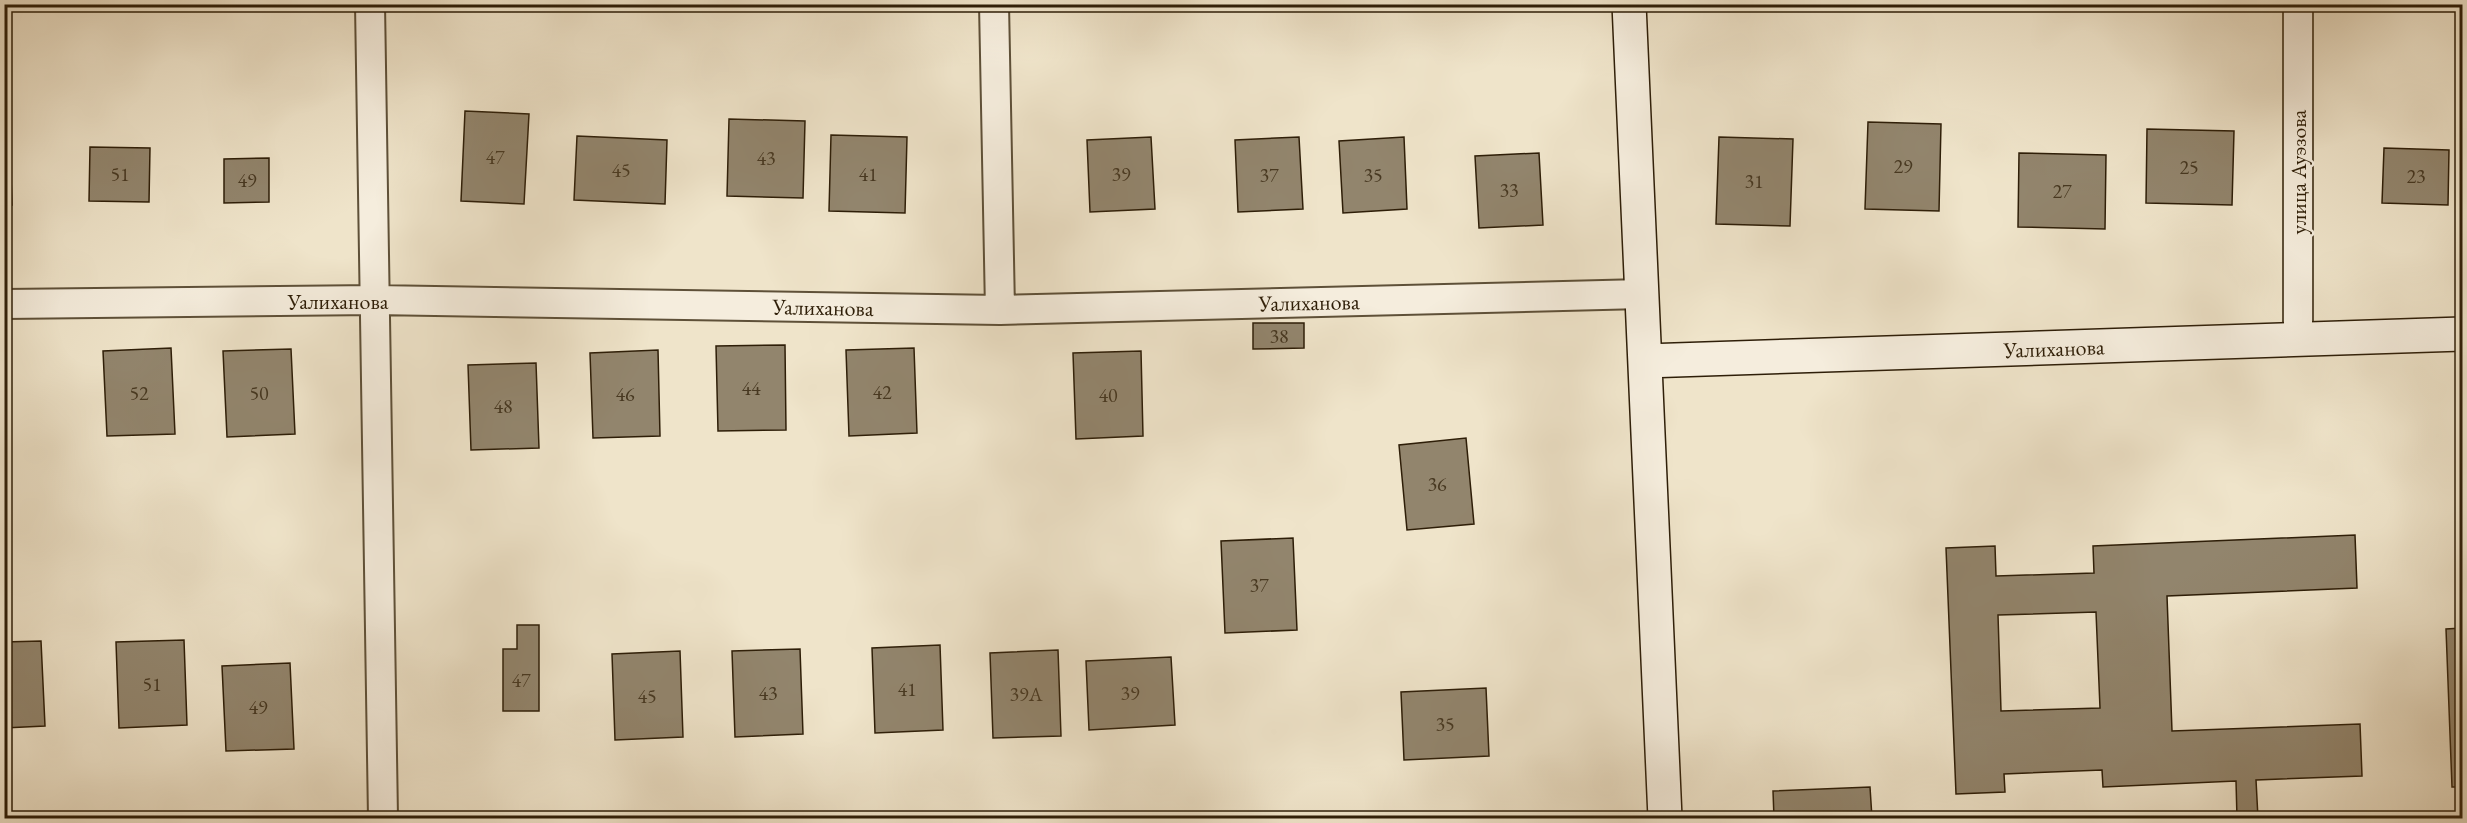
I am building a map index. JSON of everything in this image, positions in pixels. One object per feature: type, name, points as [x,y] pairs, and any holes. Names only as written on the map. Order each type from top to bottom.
[{"type":"street","points":[[369,4],[383,819]]},
{"type":"street","points":[[994,4],[1000,309]]},
{"type":"street","points":[[1629,4],[1665,819]]},
{"type":"street","name":"улица Ауэзова","points":[[2298,4],[2298,340]]},
{"type":"street","name":"Уалиханова","points":[[4,304],[375,300],[1000,309],[1642,294]]},
{"type":"street","name":"Уалиханова","points":[[1645,361],[2463,334]]},
{"type":"building","points":[[465,111],[529,114],[524,204],[461,201]]},
{"type":"building","points":[[729,119],[805,121],[803,198],[727,196]]},
{"type":"building","points":[[4,120],[9,120],[12,205],[4,206]]},
{"type":"building","points":[[1868,122],[1941,124],[1939,211],[1865,209]]},
{"type":"building","points":[[2147,129],[2234,131],[2232,205],[2146,203]]},
{"type":"building","points":[[831,135],[907,137],[905,213],[829,211]]},
{"type":"building","points":[[577,136],[667,140],[665,204],[574,200]]},
{"type":"building","points":[[1151,137],[1155,209],[1090,212],[1087,140]]},
{"type":"building","points":[[1299,137],[1303,209],[1238,212],[1235,140]]},
{"type":"building","points":[[1404,137],[1407,209],[1343,213],[1339,141]]},
{"type":"building","points":[[1719,137],[1793,139],[1790,226],[1716,224]]},
{"type":"building","points":[[90,147],[150,148],[149,202],[89,201]]},
{"type":"building","points":[[2384,148],[2449,150],[2448,205],[2382,203]]},
{"type":"building","points":[[1539,153],[1543,225],[1479,228],[1475,156]]},
{"type":"building","points":[[2019,153],[2106,155],[2105,229],[2018,227]]},
{"type":"building","points":[[269,158],[269,202],[224,203],[224,159]]},
{"type":"building","points":[[1253,323],[1304,323],[1304,348],[1253,349]]},
{"type":"building","points":[[785,345],[786,430],[718,431],[716,346]]},
{"type":"building","points":[[171,348],[175,434],[107,436],[103,351]]},
{"type":"building","points":[[914,348],[917,433],[849,436],[846,350]]},
{"type":"building","points":[[291,349],[295,434],[227,437],[223,351]]},
{"type":"building","points":[[658,350],[660,436],[593,438],[590,353]]},
{"type":"building","points":[[1141,351],[1143,436],[1076,439],[1073,353]]},
{"type":"building","points":[[536,363],[539,448],[471,450],[468,365]]},
{"type":"building","points":[[1466,438],[1474,524],[1407,530],[1399,445]]},
{"type":"building","points":[[2355,535],[2357,588],[2167,596],[2172,731],[2360,724],[2362,776],[2256,780],[2258,818],[2237,818],[2236,781],[2103,787],[2102,770],[2004,774],[2005,792],[1956,794],[1946,548],[1995,546],[1996,576],[2094,573],[2093,546]],"holes":[[[2096,612],[2100,708],[2001,711],[1998,615]]]},
{"type":"building","points":[[1293,538],[1297,630],[1225,633],[1221,541]]},
{"type":"building","points":[[517,625],[539,625],[539,711],[503,711],[503,649],[517,649]]},
{"type":"building","points":[[2462,628],[2462,787],[2452,787],[2446,629]]},
{"type":"building","points":[[184,640],[187,725],[119,728],[116,642]]},
{"type":"building","points":[[41,641],[45,726],[4,728],[4,642]]},
{"type":"building","points":[[940,645],[943,730],[875,733],[872,648]]},
{"type":"building","points":[[800,649],[803,734],[735,737],[732,651]]},
{"type":"building","points":[[1058,650],[1061,736],[993,738],[990,653]]},
{"type":"building","points":[[680,651],[683,737],[615,740],[612,654]]},
{"type":"building","points":[[1171,657],[1175,725],[1089,730],[1086,661]]},
{"type":"building","points":[[290,663],[294,749],[226,751],[222,666]]},
{"type":"building","points":[[1486,688],[1489,756],[1404,760],[1401,692]]},
{"type":"building","points":[[1870,787],[1872,818],[1774,818],[1773,791]]}]
